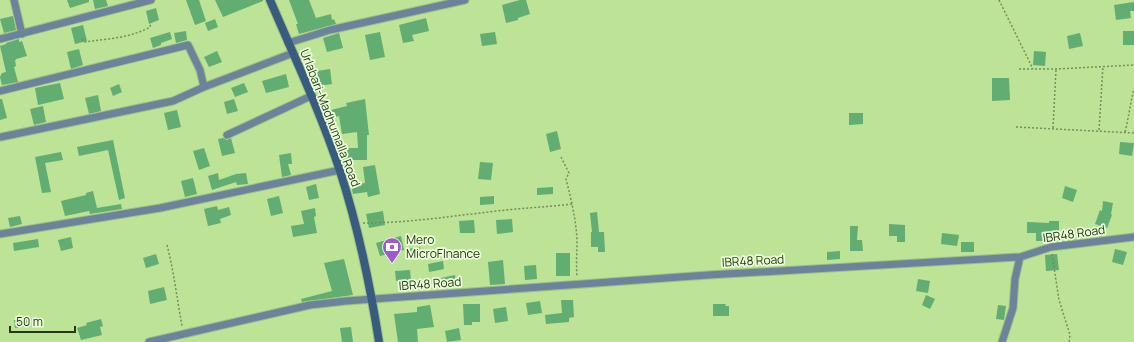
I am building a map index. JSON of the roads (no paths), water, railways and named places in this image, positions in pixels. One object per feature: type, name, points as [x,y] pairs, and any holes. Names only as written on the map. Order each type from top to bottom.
[{"type":"main road","name":"Urlabari-Madhumalla Road","points":[[270,0],[311,96],[340,170],[355,222],[380,342]]},
{"type":"street","points":[[14,0],[22,34]]},
{"type":"street","points":[[0,39],[151,0]]},
{"type":"street","points":[[288,43],[330,30],[465,0]]},
{"type":"street","points":[[0,91],[188,45],[200,70],[204,87]]},
{"type":"street","points":[[1,137],[173,101],[204,87],[293,53]]},
{"type":"street","points":[[227,135],[311,96]]},
{"type":"street","points":[[0,234],[160,208],[340,170]]},
{"type":"street","name":"IBR48 Road","points":[[149,342],[310,305],[372,299],[716,275],[1020,257],[1051,247],[1134,237]]},
{"type":"street","points":[[1002,342],[1013,308],[1015,279],[1020,257]]},
{"type":"place","name":"Mero MicroFInance","points":[[392,264]]}]
